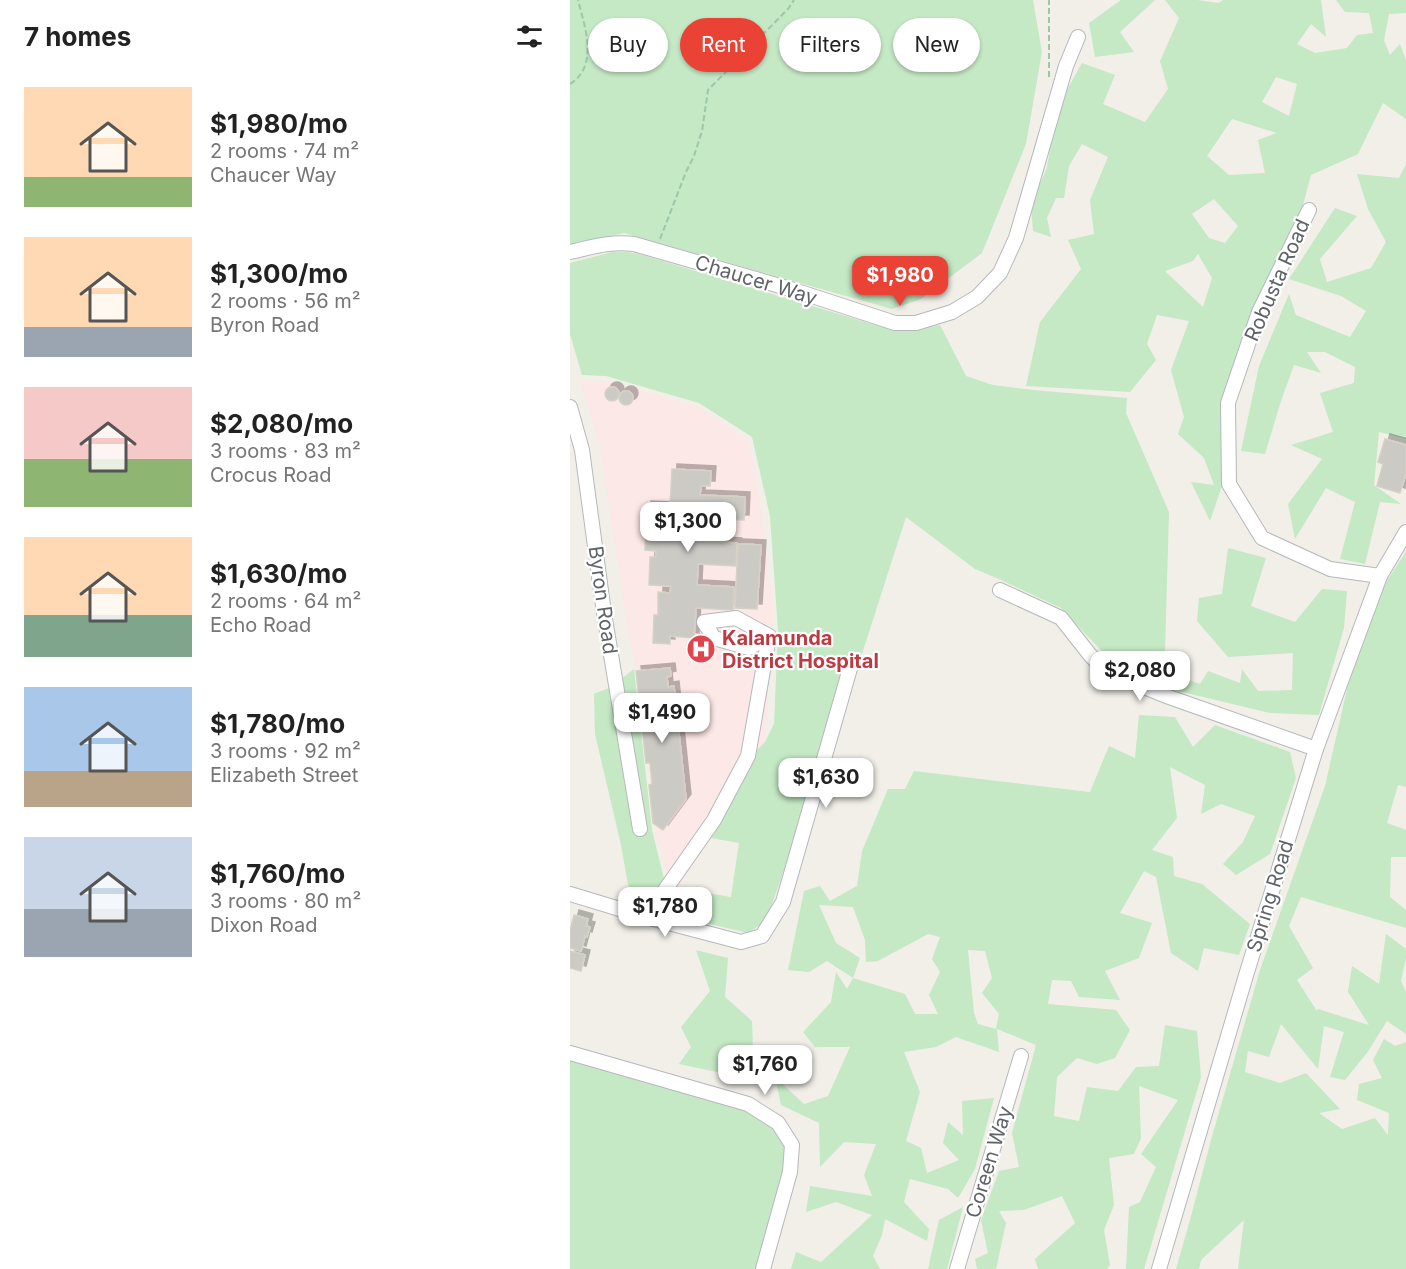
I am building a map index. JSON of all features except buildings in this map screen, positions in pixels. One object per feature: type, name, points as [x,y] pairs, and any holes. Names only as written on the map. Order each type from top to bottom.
[{"type":"street","name":"Chaucer Way","points":[[570,252],[618,242],[634,244],[794,290],[895,323],[916,323],[952,312],[977,297],[1000,273],[1016,238],[1066,66],[1078,37]]},
{"type":"street","name":"Robusta Road","points":[[1309,210],[1259,312],[1228,403],[1229,484],[1262,538],[1330,569],[1380,576]]},
{"type":"street","name":"Byron Road","points":[[570,406],[640,829]]},
{"type":"street","name":"Spring Road","points":[[1159,1269],[1316,749],[1380,576],[1406,532]]},
{"type":"street","points":[[1000,590],[1061,618],[1090,655],[1107,672],[1169,697],[1316,749]]},
{"type":"street","points":[[646,917],[714,820],[748,756],[769,636]]},
{"type":"street","points":[[570,894],[741,942],[762,936],[783,902],[851,665]]},
{"type":"street","points":[[570,1053],[748,1104],[778,1123],[792,1145],[790,1172],[763,1269]]},
{"type":"street","name":"Coreen Way","points":[[957,1269],[1021,1056]]},
{"type":"path","points":[[570,84],[579,77],[584,69],[587,54],[587,36],[578,0]]},
{"type":"path","points":[[657,250],[702,131],[708,90],[788,9],[794,0]]},
{"type":"path","points":[[1049,0],[1049,78]]},
{"type":"shaded area","name":"Kalamunda District Hospital","points":[[580,380],[606,381],[698,407],[747,440],[755,468],[773,606],[765,742],[672,899],[655,828],[636,668],[600,447]]},
{"type":"green space","points":[[570,0],[1033,0],[1042,52],[1026,144],[982,253],[921,299],[892,309],[624,233],[570,245]]},
{"type":"green space","points":[[1121,0],[1155,0],[1120,32],[1134,52],[1095,57],[1089,23]]},
{"type":"green space","points":[[1165,0],[1219,3],[1223,0],[1321,0],[1326,37],[1311,24],[1297,44],[1315,53],[1347,48],[1357,35],[1373,33],[1369,13],[1345,12],[1336,0],[1406,0],[1406,13],[1389,14],[1384,40],[1390,55],[1400,44],[1406,60],[1406,119],[1383,103],[1358,154],[1311,175],[1303,205],[1250,314],[1226,396],[1224,480],[1210,521],[1191,482],[1214,485],[1204,458],[1178,434],[1184,417],[1171,370],[1189,321],[1157,315],[1147,344],[1156,360],[1130,392],[1026,386],[1040,322],[1081,269],[1068,240],[1094,234],[1090,200],[1108,157],[1082,144],[1069,166],[1064,198],[1056,198],[1047,218],[1051,237],[1033,231],[1031,206],[1047,167],[1057,108],[1082,63],[1115,75],[1103,104],[1145,122],[1168,89],[1160,61],[1179,18]],"holes":[[[1276,77],[1297,84],[1289,116],[1262,102]],[[1232,119],[1277,133],[1258,140],[1265,173],[1229,175],[1207,156]],[[1214,199],[1238,226],[1225,243],[1209,238],[1192,214]],[[1198,254],[1212,278],[1203,307],[1165,271],[1193,261]]]},
{"type":"green space","points":[[1406,164],[1406,439],[1379,432],[1374,485],[1401,504],[1380,502],[1365,564],[1340,559],[1355,502],[1326,488],[1295,539],[1288,504],[1322,459],[1291,445],[1333,432],[1320,393],[1354,383],[1355,367],[1325,352],[1307,352],[1321,373],[1294,365],[1265,454],[1241,451],[1259,366],[1289,294],[1296,315],[1350,337],[1366,311],[1341,296],[1289,279],[1335,208],[1357,216],[1320,259],[1327,282],[1371,268],[1386,242],[1368,209],[1357,174],[1399,178]]},
{"type":"green space","points":[[612,252],[639,254],[882,327],[911,330],[940,325],[966,376],[993,385],[1127,398],[1126,413],[1169,512],[1164,687],[1116,666],[1061,608],[975,569],[906,517],[861,657],[849,657],[845,662],[790,853],[766,921],[748,933],[689,919],[629,890],[595,734],[594,694],[611,687],[634,669],[652,830],[671,907],[689,890],[731,897],[739,843],[711,838],[755,752],[765,742],[774,724],[778,631],[770,516],[752,437],[699,403],[606,376],[582,375],[570,334],[570,263]]},
{"type":"green space","points":[[1228,548],[1266,558],[1251,606],[1295,622],[1322,589],[1347,591],[1344,628],[1319,715],[1270,713],[1178,691],[1180,677],[1200,684],[1208,671],[1240,683],[1242,669],[1258,691],[1292,690],[1293,653],[1228,657],[1197,621],[1199,598],[1222,594]]},
{"type":"green space","points":[[1406,552],[1406,787],[1398,785],[1387,823],[1406,830],[1406,857],[1391,857],[1390,897],[1406,910],[1406,928],[1301,897],[1289,926],[1313,968],[1297,980],[1317,1011],[1318,1009],[1369,1025],[1348,992],[1352,966],[1379,984],[1386,934],[1406,949],[1401,981],[1406,992],[1406,1034],[1387,1021],[1367,1053],[1345,1080],[1330,1077],[1344,1032],[1324,1026],[1318,1069],[1281,1024],[1269,1057],[1248,1051],[1245,1072],[1280,1083],[1306,1073],[1340,1109],[1319,1113],[1342,1129],[1375,1118],[1388,1135],[1389,1113],[1357,1100],[1359,1084],[1382,1078],[1373,1060],[1384,1039],[1395,1046],[1406,1042],[1406,1269],[1238,1269],[1244,1220],[1201,1260],[1199,1269],[1176,1269],[1260,970],[1325,786],[1348,685],[1380,591]]},
{"type":"green space","points":[[1139,715],[1175,717],[1193,747],[1215,725],[1290,752],[1296,778],[1270,854],[1236,875],[1223,864],[1243,842],[1255,816],[1221,804],[1201,814],[1205,785],[1170,767],[1177,818],[1152,850],[1173,857],[1174,876],[1202,884],[1250,924],[1239,955],[1204,948],[1198,971],[1171,953],[1156,877],[1144,871],[1120,913],[1152,923],[1139,958],[1105,971],[1120,1000],[1079,997],[1071,981],[1052,980],[1048,1004],[1116,1010],[1130,1030],[1115,1058],[1097,1064],[1077,1058],[1057,1077],[1054,1116],[1079,1121],[1087,1087],[1118,1091],[1136,1067],[1159,1066],[1165,1025],[1197,1031],[1201,1077],[1144,1269],[1126,1269],[1129,1207],[1140,1202],[1156,1167],[1141,1154],[1178,1100],[1139,1086],[1141,1138],[1134,1154],[1109,1158],[1114,1205],[1104,1230],[1110,1265],[1107,1269],[1038,1269],[1035,1259],[1075,1223],[1062,1196],[1024,1210],[999,1211],[1006,1223],[996,1269],[977,1269],[975,1259],[988,1253],[981,1220],[999,1171],[1019,1167],[1012,1133],[1036,1045],[997,1029],[999,1052],[956,1037],[936,1047],[904,1052],[920,1092],[906,1141],[921,1148],[927,1173],[959,1160],[943,1143],[948,1122],[963,1135],[962,1101],[994,1098],[975,1169],[958,1198],[948,1189],[910,1179],[904,1202],[929,1229],[927,1241],[885,1219],[882,1235],[873,1256],[880,1269],[791,1269],[796,1252],[821,1262],[872,1215],[836,1202],[806,1212],[810,1186],[872,1196],[864,1175],[876,1144],[844,1142],[820,1167],[819,1123],[781,1105],[775,1077],[804,1104],[828,1096],[850,1047],[815,1047],[803,1032],[831,1002],[836,972],[847,989],[853,978],[827,961],[809,972],[788,970],[804,891],[820,886],[830,901],[857,886],[862,851],[888,789],[905,789],[914,771],[1090,792],[1109,746],[1135,758]],"holes":[[[819,905],[853,907],[865,940],[866,962],[878,961],[928,934],[940,937],[932,959],[940,972],[929,995],[938,1014],[915,1014],[905,994],[853,978],[860,958],[836,943]],[[968,950],[985,951],[992,978],[982,993],[999,1014],[996,1029],[978,1024],[974,1013]]]},
{"type":"green space","points":[[696,950],[728,958],[725,997],[752,1021],[754,1080],[679,1064],[691,1047],[681,1027],[710,991]]},
{"type":"green space","points":[[570,1053],[748,1104],[792,1145],[761,1269],[570,1269]]},
{"type":"green space","points":[[963,1207],[947,1269],[928,1269],[939,1220]]},
{"type":"place","name":"Kalamunda District Hospital","points":[[701,649]]}]
